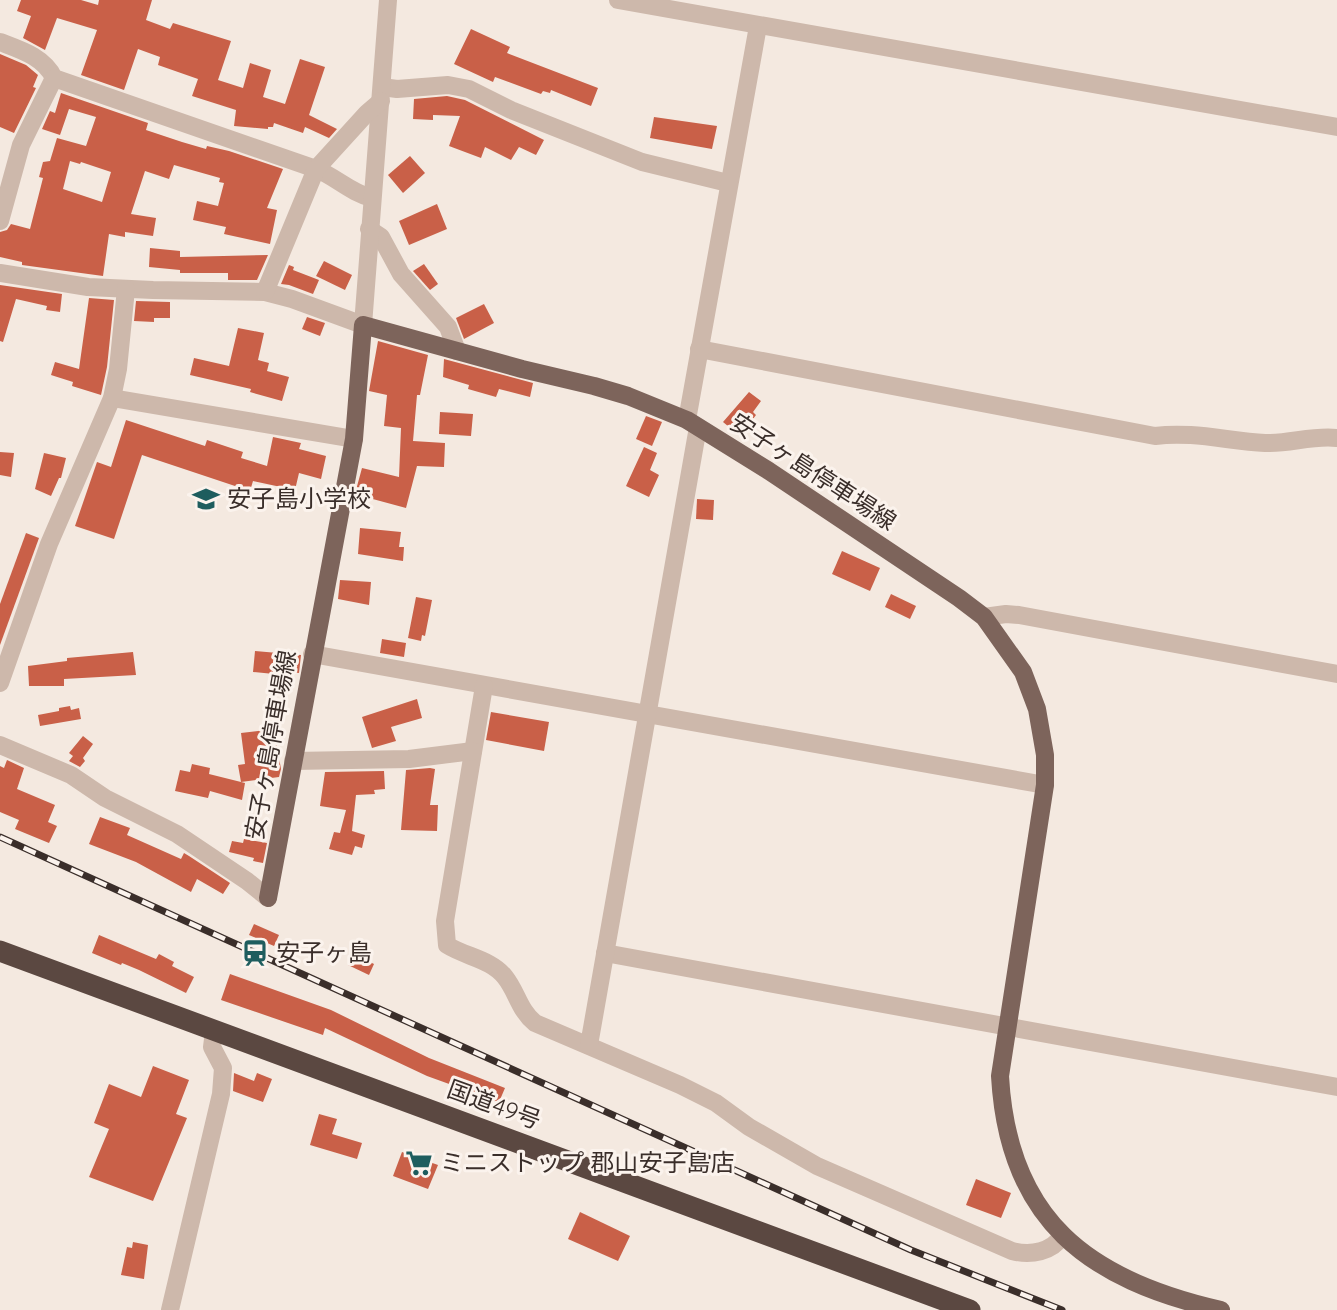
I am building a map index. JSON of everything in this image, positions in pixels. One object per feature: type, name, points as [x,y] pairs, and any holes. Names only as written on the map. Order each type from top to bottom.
[{"type":"highway","name":"国道49号","points":[[0,951],[970,1310]]},
{"type":"main road","name":"安子ヶ島停車場線","points":[[268,898],[354,439],[363,325],[628,396],[692,424],[843,520],[984,617],[1015,658],[1032,692],[1043,733],[1045,785],[1000,1076],[1008,1142],[1024,1179],[1051,1222],[1090,1258],[1135,1284],[1166,1296],[1221,1310]]},
{"type":"street","points":[[0,273],[46,282],[126,289],[265,292],[363,325],[388,0]]},
{"type":"street","points":[[618,0],[1337,127]]},
{"type":"street","points":[[589,1045],[648,714],[692,424],[699,349],[758,26]]},
{"type":"street","points":[[0,42],[37,58],[50,69],[54,78],[316,169],[340,180],[356,193],[372,198]]},
{"type":"street","points":[[0,221],[21,145],[54,78]]},
{"type":"street","points":[[265,292],[316,169],[382,94],[397,89],[449,85],[469,89],[510,110],[642,162],[728,183]]},
{"type":"street","points":[[369,229],[381,237],[401,274],[448,327],[457,351]]},
{"type":"street","points":[[0,683],[4,657],[48,544],[112,398],[118,369],[126,289]]},
{"type":"street","points":[[699,349],[1155,436],[1188,434],[1266,443],[1310,437],[1337,438]]},
{"type":"street","points":[[112,398],[354,439]]},
{"type":"street","points":[[984,617],[1019,615],[1337,674]]},
{"type":"street","points":[[312,654],[1045,785]]},
{"type":"street","points":[[484,686],[445,921],[447,946],[497,968],[510,984],[521,1009],[535,1023],[716,1103],[785,1149],[817,1166],[1012,1251],[1042,1251],[1058,1242],[1063,1235]]},
{"type":"street","points":[[0,745],[71,775],[105,799],[177,834],[247,880],[268,898]]},
{"type":"street","points":[[293,761],[410,759],[473,751]]},
{"type":"street","points":[[605,953],[1337,1087]]},
{"type":"street","points":[[170,1310],[221,1094],[223,1068],[212,1046],[214,1031]]},
{"type":"building","points":[[21,0],[81,0],[98,5],[99,0],[152,0],[146,20],[170,29],[173,23],[231,41],[218,80],[243,88],[250,63],[271,70],[263,97],[285,104],[300,59],[325,67],[309,115],[337,129],[329,138],[305,127],[303,133],[274,123],[273,127],[268,129],[234,126],[236,110],[192,96],[198,79],[158,65],[160,57],[138,49],[124,90],[81,75],[97,30],[57,18],[45,50],[23,38],[31,16],[17,11]]},
{"type":"building","points":[[471,29],[510,47],[507,53],[598,88],[591,106],[551,90],[550,93],[543,91],[541,94],[495,77],[493,82],[454,64]]},
{"type":"building","points":[[0,54],[26,65],[38,75],[33,87],[36,88],[14,133],[0,127]]},
{"type":"building","points":[[61,93],[148,123],[146,130],[206,149],[207,146],[229,151],[283,169],[267,208],[277,210],[270,244],[224,234],[226,227],[193,220],[197,201],[218,206],[224,183],[219,182],[220,178],[174,165],[169,179],[145,171],[131,214],[156,218],[153,236],[125,232],[125,237],[109,234],[103,276],[22,265],[22,262],[0,257],[0,232],[7,230],[11,224],[30,229],[43,178],[39,177],[43,162],[50,161],[57,138],[86,146],[96,117],[69,109],[60,135],[42,129],[50,111],[55,113]],"holes":[[[70,161],[81,162],[111,172],[102,202],[63,189]]]},
{"type":"building","points":[[447,96],[465,100],[544,140],[536,155],[519,147],[511,160],[485,147],[481,158],[449,146],[460,116],[433,115],[433,120],[413,119],[414,99]]},
{"type":"building","points":[[654,117],[717,126],[712,149],[650,138]]},
{"type":"building","points":[[410,156],[425,173],[403,193],[388,175]]},
{"type":"building","points":[[437,204],[447,229],[409,245],[399,221]]},
{"type":"building","points":[[150,248],[180,251],[180,257],[268,255],[257,280],[228,280],[228,273],[180,273],[180,270],[149,267]]},
{"type":"building","points":[[324,261],[352,275],[345,290],[316,276]]},
{"type":"building","points":[[424,264],[438,284],[430,290],[413,271]]},
{"type":"building","points":[[289,265],[294,267],[293,270],[319,280],[313,294],[281,284]]},
{"type":"building","points":[[0,285],[62,294],[60,312],[16,299],[3,342],[0,341]]},
{"type":"building","points":[[89,298],[114,300],[107,367],[101,395],[72,386],[73,382],[51,375],[55,362],[79,369]]},
{"type":"building","points":[[136,301],[170,302],[170,318],[154,318],[154,322],[134,321]]},
{"type":"building","points":[[484,304],[494,323],[464,339],[456,318]]},
{"type":"building","points":[[307,317],[325,323],[320,336],[302,329]]},
{"type":"building","points":[[238,328],[264,333],[258,360],[269,363],[267,371],[289,377],[282,401],[250,392],[251,389],[190,375],[194,358],[229,366]]},
{"type":"building","points":[[378,341],[428,355],[420,395],[417,395],[413,441],[445,443],[444,467],[417,466],[406,508],[369,498],[369,494],[356,490],[362,468],[399,477],[401,428],[384,426],[387,395],[369,391]]},
{"type":"building","points":[[444,359],[533,383],[530,397],[499,389],[496,397],[468,389],[469,385],[443,377]]},
{"type":"building","points":[[749,392],[761,401],[753,412],[756,415],[740,436],[723,422]]},
{"type":"building","points":[[440,412],[473,414],[471,436],[439,434]]},
{"type":"building","points":[[646,416],[662,422],[652,446],[636,439]]},
{"type":"building","points":[[126,420],[205,446],[207,440],[243,452],[241,458],[267,466],[273,437],[301,443],[299,449],[326,456],[321,479],[299,473],[295,490],[253,481],[250,491],[142,455],[114,539],[75,526],[97,462],[111,467]]},
{"type":"building","points":[[644,447],[657,453],[650,470],[659,475],[649,497],[626,486]]},
{"type":"building","points":[[0,452],[14,453],[11,477],[0,475]]},
{"type":"building","points":[[44,453],[66,458],[61,478],[51,496],[35,489]]},
{"type":"building","points":[[697,499],[714,500],[713,520],[696,519]]},
{"type":"building","points":[[360,528],[401,532],[399,547],[404,547],[403,561],[358,554]]},
{"type":"building","points":[[26,533],[39,538],[0,645],[0,604]]},
{"type":"building","points":[[842,551],[880,568],[870,591],[832,574]]},
{"type":"building","points":[[340,580],[371,582],[369,605],[338,599]]},
{"type":"building","points":[[891,594],[916,606],[910,619],[885,607]]},
{"type":"building","points":[[416,597],[432,600],[425,636],[422,635],[421,641],[408,638]]},
{"type":"building","points":[[382,639],[406,643],[404,657],[380,653]]},
{"type":"building","points":[[255,651],[301,655],[299,673],[284,671],[284,675],[253,672]]},
{"type":"building","points":[[133,652],[136,675],[64,679],[64,686],[29,686],[28,666],[67,661],[67,658]]},
{"type":"building","points":[[417,699],[422,718],[391,727],[396,741],[372,748],[362,717]]},
{"type":"building","points":[[70,706],[71,710],[79,708],[81,719],[40,726],[38,715]]},
{"type":"building","points":[[491,712],[549,722],[544,751],[486,740]]},
{"type":"building","points":[[274,729],[281,769],[279,777],[241,782],[238,765],[245,764],[241,733]]},
{"type":"building","points":[[83,736],[93,744],[80,767],[69,761],[73,756],[69,753]]},
{"type":"building","points":[[7,760],[24,768],[17,789],[55,805],[48,822],[57,826],[49,843],[15,829],[19,820],[0,812],[0,766],[4,768]]},
{"type":"building","points":[[192,764],[210,768],[209,774],[245,783],[242,800],[210,791],[208,798],[175,791],[180,770],[190,772]]},
{"type":"building","points":[[435,769],[430,805],[438,805],[437,831],[401,830],[406,770]]},
{"type":"building","points":[[384,771],[385,789],[374,790],[375,794],[356,795],[352,831],[365,835],[362,848],[355,846],[352,855],[329,849],[334,832],[340,833],[346,810],[320,806],[325,772]]},
{"type":"building","points":[[100,817],[130,828],[127,835],[181,859],[184,853],[230,883],[223,894],[197,879],[191,892],[136,862],[89,844]]},
{"type":"building","points":[[244,839],[267,843],[263,863],[229,852],[232,841],[243,843]]},
{"type":"building","points":[[254,924],[279,935],[274,946],[249,935]]},
{"type":"building","points":[[99,935],[156,959],[159,954],[174,962],[172,966],[194,977],[186,993],[139,970],[92,953]]},
{"type":"building","points":[[354,954],[374,964],[369,975],[348,965]]},
{"type":"building","points":[[230,974],[331,1010],[429,1058],[505,1088],[499,1102],[427,1076],[325,1028],[323,1035],[221,1000]]},
{"type":"building","points":[[153,1066],[189,1080],[176,1114],[187,1118],[153,1201],[89,1177],[109,1129],[94,1123],[109,1084],[141,1097]]},
{"type":"building","points":[[234,1073],[254,1081],[257,1073],[272,1079],[263,1102],[233,1091]]},
{"type":"building","points":[[319,1114],[337,1119],[332,1134],[362,1143],[357,1159],[310,1145]]},
{"type":"building","points":[[402,1152],[438,1165],[428,1189],[393,1176]]},
{"type":"building","points":[[976,1179],[1011,1193],[1001,1218],[966,1205]]},
{"type":"building","points":[[580,1212],[630,1236],[618,1261],[568,1239]]},
{"type":"building","points":[[133,1242],[148,1245],[144,1279],[121,1275],[127,1247],[132,1248]]},
{"type":"railway","points":[[0,837],[911,1250],[1062,1310]]},
{"type":"place","name":"安子島小学校","points":[[206,499]]},
{"type":"place","name":"安子ヶ島","points":[[255,953]]},
{"type":"place","name":"ミニストップ 郡山安子島店","points":[[419,1163]]}]
